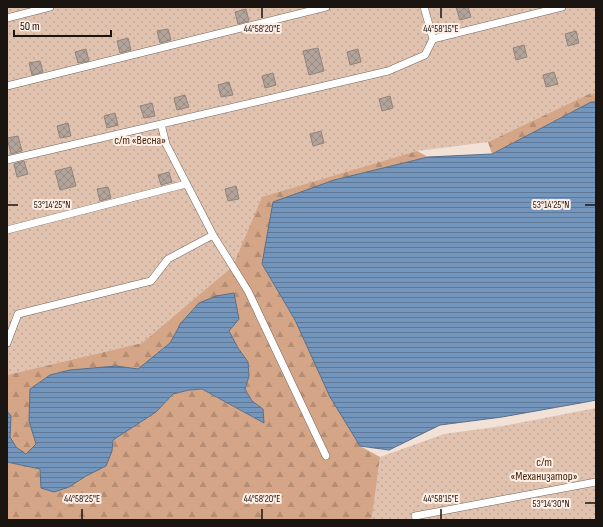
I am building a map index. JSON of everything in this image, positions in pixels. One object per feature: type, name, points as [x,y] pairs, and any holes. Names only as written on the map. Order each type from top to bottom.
[{"type":"lane","points":[[7,18],[50,7]]},
{"type":"lane","points":[[7,86],[326,7]]},
{"type":"lane","points":[[7,160],[388,71],[425,55],[433,39],[424,7]]},
{"type":"lane","points":[[433,39],[562,7]]},
{"type":"lane","points":[[161,124],[166,144],[213,235],[248,291],[326,456]]},
{"type":"lane","points":[[7,230],[186,184]]},
{"type":"lane","points":[[7,343],[18,314],[151,281],[168,259],[213,235]]},
{"type":"lane","points":[[415,516],[596,482]]},
{"type":"green space","name":"с/т «Весна»","points":[[7,7],[596,7],[596,93],[589,94],[488,142],[417,151],[233,266],[142,343],[7,375]]},
{"type":"green space","points":[[596,93],[596,102],[591,102],[492,154],[488,142],[589,94]]},
{"type":"green space","points":[[417,151],[428,157],[334,180],[262,264],[295,320],[360,446],[380,457],[372,518],[368,520],[7,520],[7,462],[40,469],[69,487],[86,476],[112,451],[113,440],[156,412],[173,394],[189,390],[202,389],[264,423],[263,409],[252,401],[245,389],[249,376],[248,362],[238,348],[229,331],[181,323],[170,343],[138,370],[116,366],[29,421],[36,444],[26,454],[16,447],[9,437],[11,416],[7,411],[7,375],[142,343],[233,266],[262,197]]},
{"type":"green space","name":"с/т «Механизатор»","points":[[596,408],[596,520],[368,520],[372,518],[380,457],[444,434],[503,426]]},
{"type":"water","points":[[591,102],[596,102],[596,400],[502,417],[440,425],[389,450],[360,446],[330,397],[295,320],[262,264],[273,202],[334,180],[428,157],[492,154]]},
{"type":"water","points":[[234,293],[239,319],[229,331],[238,348],[248,362],[249,376],[245,389],[252,401],[263,409],[264,423],[202,389],[189,390],[173,394],[156,412],[113,440],[112,451],[106,466],[69,487],[54,492],[41,488],[40,469],[7,462],[7,411],[11,416],[10,437],[16,447],[26,454],[36,444],[29,421],[30,389],[50,375],[70,370],[116,366],[138,369],[170,343],[181,323],[199,303],[216,296]]},
{"type":"building","points":[[456,7],[468,7],[471,17],[460,20]]},
{"type":"building","points":[[246,9],[249,21],[238,24],[235,12]]},
{"type":"building","points":[[168,29],[171,40],[160,43],[157,31]]},
{"type":"building","points":[[576,31],[579,43],[568,46],[565,34]]},
{"type":"building","points":[[128,38],[131,50],[120,53],[117,41]]},
{"type":"building","points":[[524,45],[527,57],[516,60],[513,48]]},
{"type":"building","points":[[318,48],[324,71],[309,75],[303,51]]},
{"type":"building","points":[[86,49],[89,61],[78,63],[75,52]]},
{"type":"building","points":[[358,49],[361,62],[350,65],[347,52]]},
{"type":"building","points":[[40,61],[43,72],[32,75],[29,63]]},
{"type":"building","points":[[554,72],[558,84],[546,87],[543,75]]},
{"type":"building","points":[[273,73],[276,85],[265,88],[262,76]]},
{"type":"building","points":[[229,82],[233,95],[221,97],[218,85]]},
{"type":"building","points":[[185,95],[189,107],[177,110],[174,98]]},
{"type":"building","points":[[390,96],[393,108],[382,111],[379,99]]},
{"type":"building","points":[[152,103],[155,116],[144,118],[140,106]]},
{"type":"building","points":[[115,113],[118,125],[107,128],[104,116]]},
{"type":"building","points":[[68,123],[71,136],[60,138],[57,126]]},
{"type":"building","points":[[321,131],[324,143],[313,146],[310,134]]},
{"type":"building","points":[[18,136],[22,151],[11,154],[7,138]]},
{"type":"building","points":[[24,161],[28,174],[17,177],[14,164]]},
{"type":"building","points":[[71,167],[76,186],[60,190],[55,171]]},
{"type":"building","points":[[169,172],[172,182],[161,185],[158,175]]},
{"type":"building","points":[[236,186],[239,199],[228,201],[225,189]]},
{"type":"building","points":[[108,187],[111,198],[100,201],[97,189]]}]
